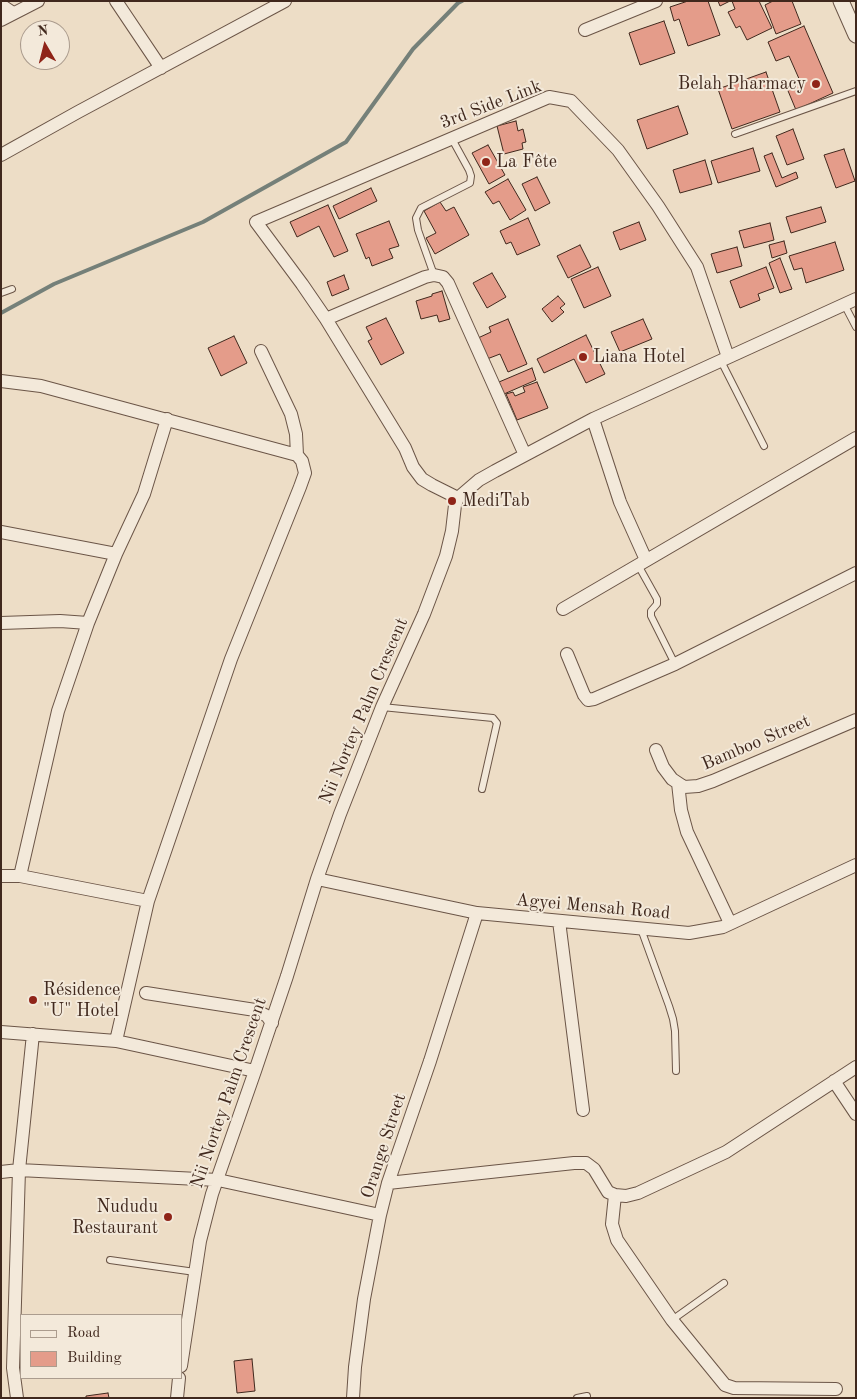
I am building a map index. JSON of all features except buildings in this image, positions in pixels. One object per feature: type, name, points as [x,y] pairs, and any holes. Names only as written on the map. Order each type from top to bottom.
[{"type":"street","points":[[1,20],[38,1]]},
{"type":"street","points":[[116,1],[161,68]]},
{"type":"street","points":[[1,156],[78,112],[285,1]]},
{"type":"street","points":[[586,30],[656,1]]},
{"type":"street","points":[[842,1],[856,34]]},
{"type":"street","points":[[1,5],[13,14]]},
{"type":"street","name":"3rd Side Link","points":[[326,319],[256,222],[549,97],[571,101],[618,150],[658,206],[697,267],[725,359]]},
{"type":"street","points":[[525,456],[448,283],[443,277],[434,276],[416,281],[326,319],[405,448],[413,467],[422,478],[432,485],[458,498],[480,480],[525,456],[593,419],[856,299]]},
{"type":"street","points":[[261,351],[291,414],[296,434],[297,455]]},
{"type":"street","points":[[1,381],[40,386],[297,455],[302,461],[305,472],[231,659],[148,901],[116,1041]]},
{"type":"street","points":[[20,876],[58,711],[88,623],[116,554],[144,494],[167,419]]},
{"type":"street","points":[[593,419],[642,563]]},
{"type":"street","points":[[563,609],[856,438]]},
{"type":"street","name":"Nii Nortey Palm Crescent","points":[[182,1359],[200,1241],[212,1194],[256,1071],[317,879],[340,814],[382,707],[424,614],[446,556],[452,531],[455,505],[458,498]]},
{"type":"street","points":[[1,532],[116,554]]},
{"type":"street","points":[[567,654],[584,695],[588,700],[594,699],[675,664],[856,573]]},
{"type":"street","points":[[1,623],[60,621],[88,623]]},
{"type":"street","name":"Bamboo Street","points":[[678,783],[684,787],[698,786],[713,781],[856,720]]},
{"type":"street","points":[[656,750],[663,767],[672,779],[678,783],[687,832],[730,923]]},
{"type":"street","name":"Agyei Mensah Road","points":[[317,879],[477,913],[689,933],[723,927],[856,865]]},
{"type":"street","points":[[1,876],[20,876],[148,901]]},
{"type":"street","name":"Orange Street","points":[[353,1398],[364,1299],[388,1183],[430,1061],[477,913]]},
{"type":"street","points":[[559,922],[583,1110]]},
{"type":"street","points":[[146,993],[255,1010],[267,1016],[272,1023]]},
{"type":"street","points":[[1,1032],[116,1041],[256,1071]]},
{"type":"street","points":[[17,1398],[13,1368],[19,1170],[33,1034]]},
{"type":"street","points":[[388,1183],[586,1163],[594,1169],[608,1192],[626,1196],[638,1193],[726,1152],[856,1068]]},
{"type":"street","points":[[834,1081],[856,1114]]},
{"type":"street","points":[[1,1172],[19,1170],[218,1180],[380,1215]]},
{"type":"street","points":[[615,1195],[612,1224],[617,1240],[672,1320],[725,1385],[734,1388],[836,1389]]},
{"type":"street","points":[[177,1398],[180,1379]]},
{"type":"lane","points":[[735,134],[856,91]]},
{"type":"lane","points":[[434,276],[418,230],[416,218],[421,208],[470,183],[471,176],[469,170],[452,139]]},
{"type":"lane","points":[[1,293],[12,289]]},
{"type":"lane","points":[[844,304],[856,327]]},
{"type":"lane","points":[[725,359],[764,446]]},
{"type":"lane","points":[[642,563],[657,599],[657,604],[651,611],[651,616],[675,664]]},
{"type":"lane","points":[[382,707],[493,718],[497,723],[482,789]]},
{"type":"lane","points":[[641,929],[673,1019],[676,1071]]},
{"type":"lane","points":[[110,1260],[195,1272]]},
{"type":"lane","points":[[672,1320],[724,1282]]},
{"type":"lane","points":[[577,1398],[587,1396]]},
{"type":"waterway","points":[[1,313],[54,284],[203,222],[346,142],[413,49],[462,1]]},
{"type":"place","name":"Belah Pharmacy","points":[[816,84]]},
{"type":"place","name":"La Fête","points":[[486,162]]},
{"type":"place","name":"Liana Hotel","points":[[583,357]]},
{"type":"place","name":"MediTab","points":[[452,501]]},
{"type":"place","name":"Résidence \"U\" Hotel","points":[[33,1000]]},
{"type":"place","name":"Nududu Restaurant","points":[[168,1217]]}]
